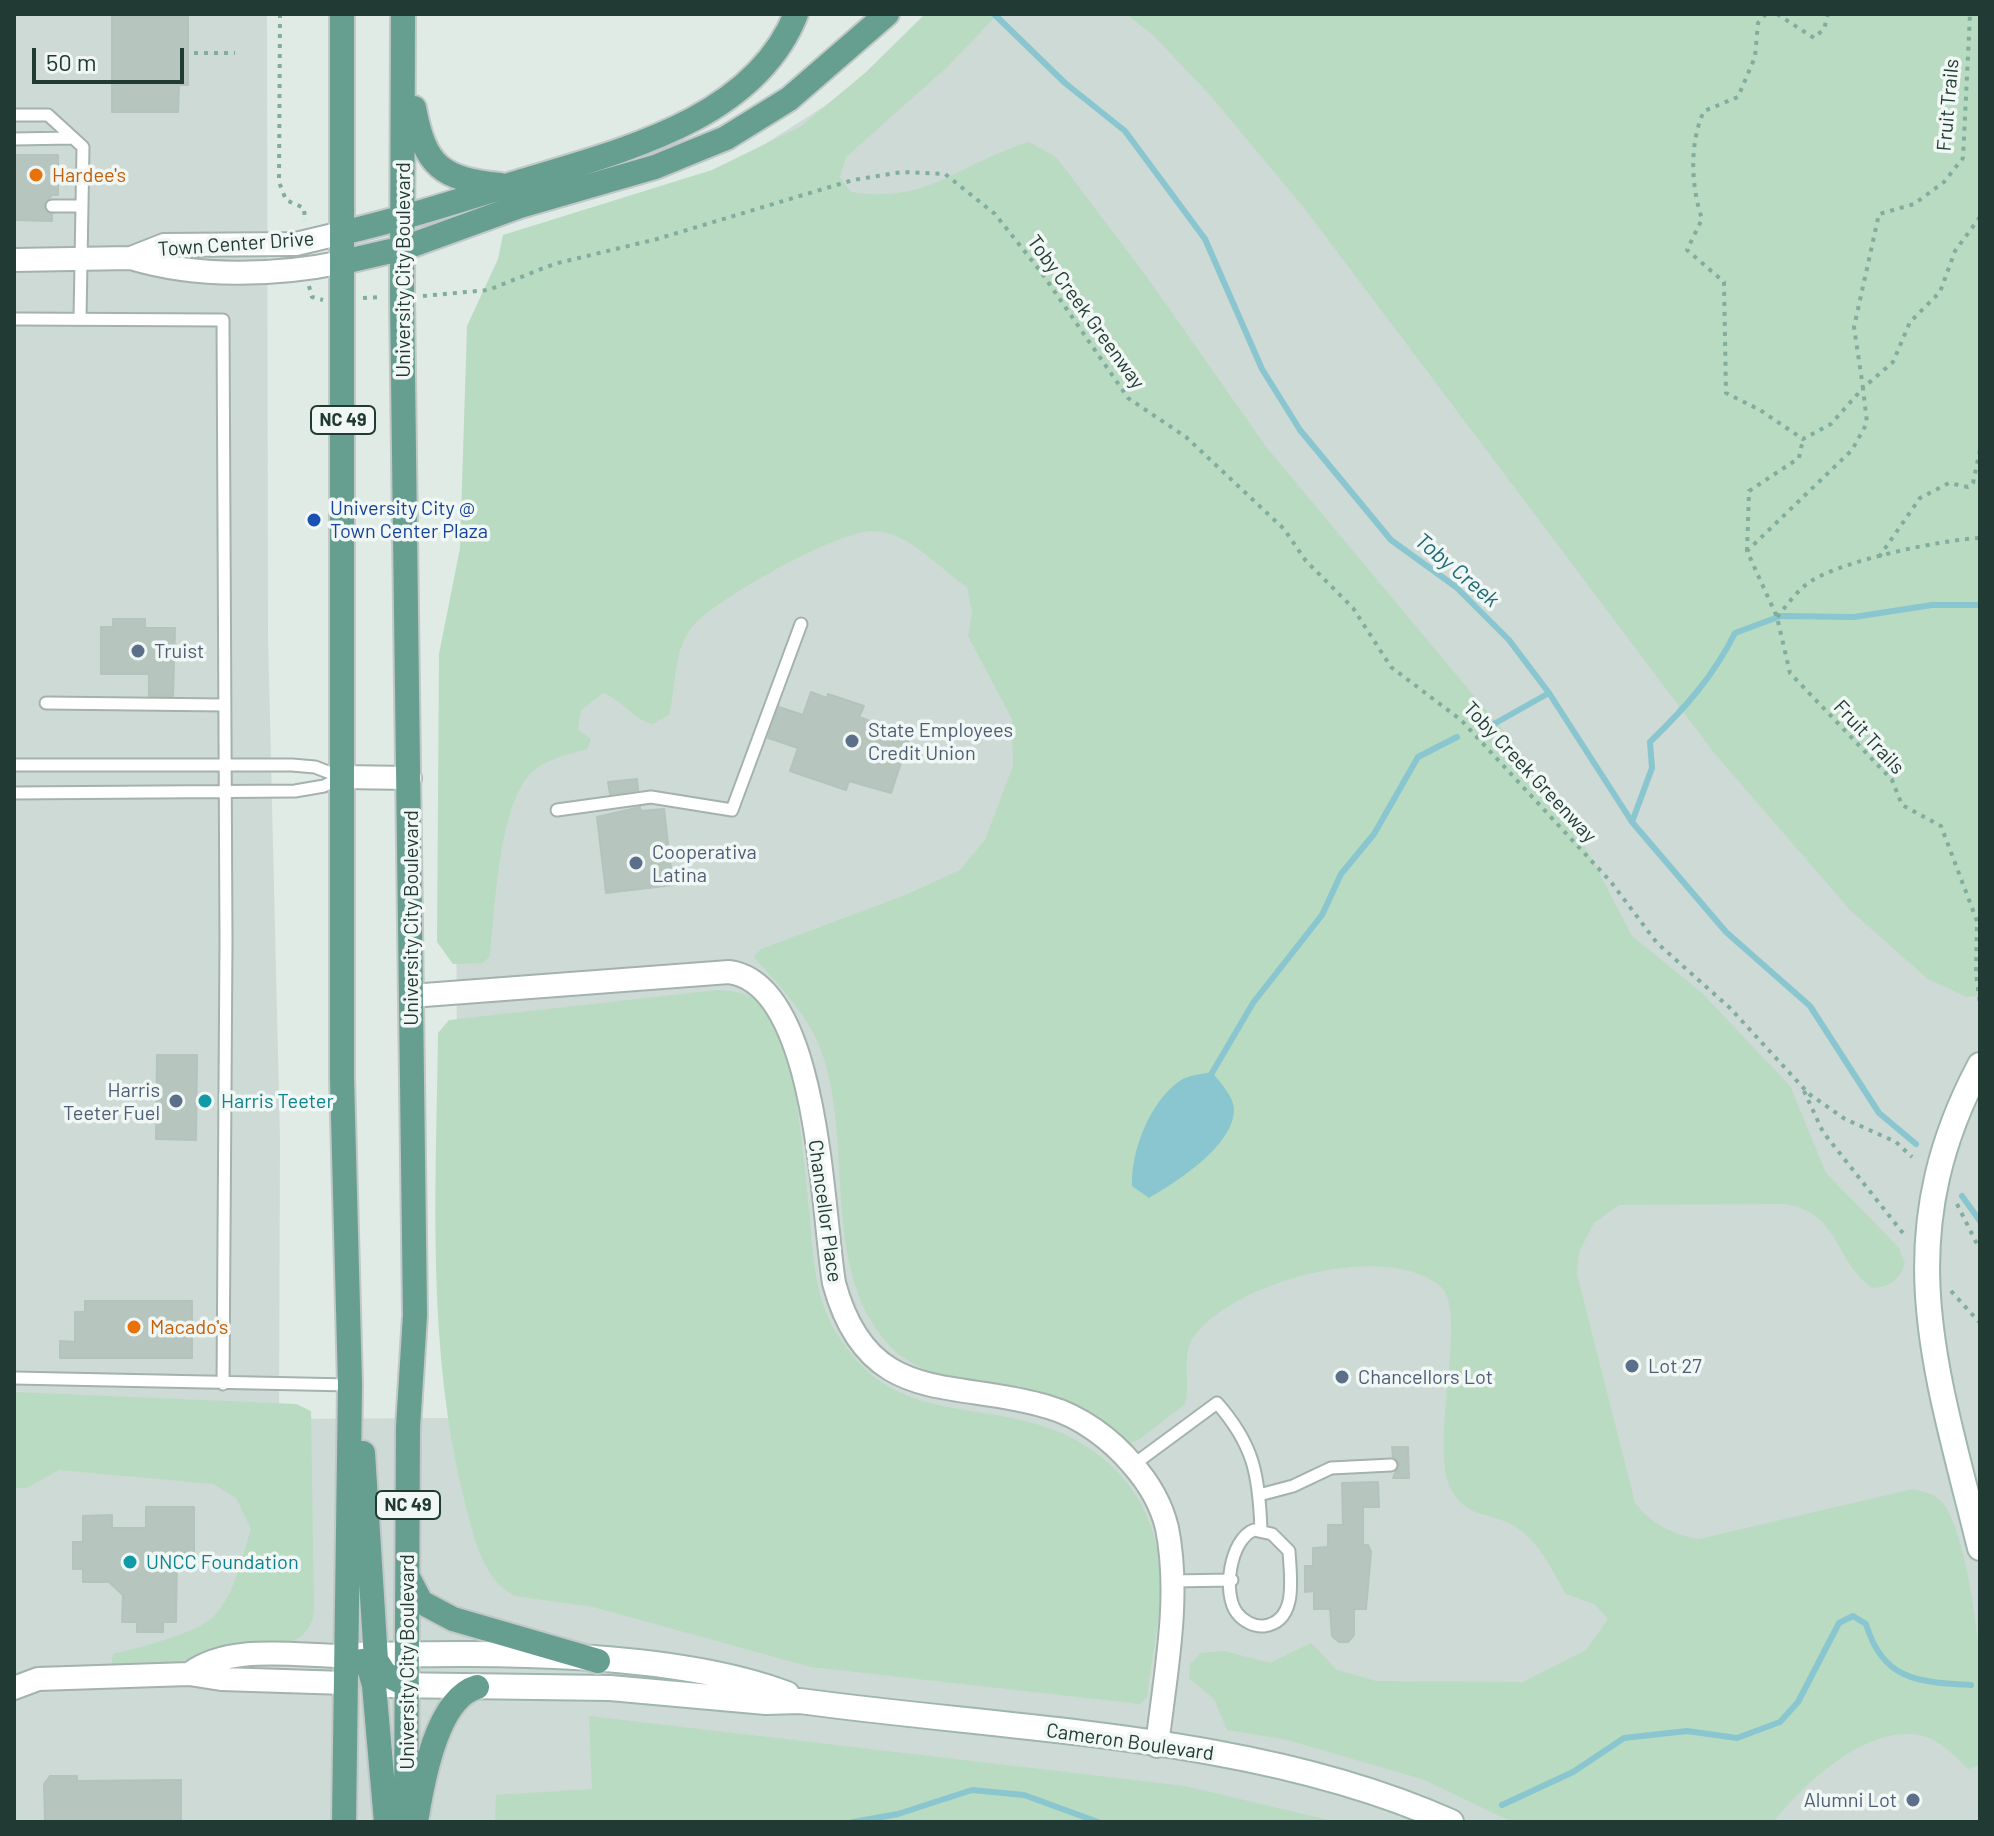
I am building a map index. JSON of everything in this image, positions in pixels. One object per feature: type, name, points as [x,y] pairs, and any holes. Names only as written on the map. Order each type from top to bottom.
[{"type":"main road","name":"NC 49","points":[[342,14],[342,1078],[350,1385],[344,1822]]},
{"type":"main road","name":"University City Boulevard","points":[[403,14],[415,1315],[408,1427],[406,1822]]},
{"type":"main road","points":[[342,233],[403,219],[583,163],[705,113],[751,77],[779,44],[796,14]]},
{"type":"main road","points":[[343,262],[404,248],[520,206],[655,167],[726,138],[789,99],[887,14]]},
{"type":"main road","points":[[403,50],[419,137],[425,153],[451,177],[506,186]]},
{"type":"main road","points":[[350,1385],[362,1441],[376,1655],[385,1674],[407,1685]]},
{"type":"main road","name":"NC 49","points":[[408,1571],[414,1594],[434,1611],[598,1661]]},
{"type":"main road","points":[[346,1656],[366,1664],[374,1685],[386,1822]]},
{"type":"main road","points":[[416,1822],[427,1768],[441,1726],[456,1700],[477,1687]]},
{"type":"street","name":"Town Center Drive","points":[[131,258],[164,245],[296,244],[342,233]]},
{"type":"street","name":"Town Center Drive","points":[[14,260],[131,258],[182,271],[315,268],[343,262]]},
{"type":"street","points":[[341,777],[410,778]]},
{"type":"street","name":"Chancellor Place","points":[[411,996],[729,972],[752,980],[767,992],[780,1011],[803,1064],[834,1283],[846,1318],[865,1345],[884,1364],[923,1383],[1059,1410],[1100,1434],[1133,1465],[1151,1488],[1163,1514],[1172,1581],[1157,1746]]},
{"type":"street","points":[[1980,1065],[1960,1106],[1940,1163],[1928,1232],[1926,1271],[1927,1312],[1935,1365],[1980,1548]]},
{"type":"street","points":[[189,1674],[204,1662],[224,1657],[346,1656]]},
{"type":"street","name":"Cameron Boulevard","points":[[346,1656],[598,1661],[735,1680],[770,1688],[800,1701]]},
{"type":"street","points":[[14,1688],[43,1679],[189,1674],[221,1679],[345,1683]]},
{"type":"street","name":"Cameron Boulevard","points":[[345,1683],[610,1688],[766,1702],[800,1701],[1157,1746],[1321,1776],[1451,1822]]},
{"type":"lane","points":[[14,115],[48,115],[83,147],[80,319]]},
{"type":"lane","points":[[14,139],[72,138]]},
{"type":"lane","points":[[52,206],[82,206]]},
{"type":"lane","points":[[14,319],[223,320],[223,1384]]},
{"type":"lane","points":[[557,810],[651,797],[732,810],[801,624]]},
{"type":"lane","points":[[46,703],[224,705]]},
{"type":"lane","points":[[14,765],[305,765],[341,777]]},
{"type":"lane","points":[[14,793],[310,790],[341,777]]},
{"type":"lane","points":[[14,1378],[350,1385]]},
{"type":"lane","points":[[1133,1465],[1217,1403],[1246,1440],[1259,1495],[1261,1530]]},
{"type":"lane","points":[[1259,1495],[1293,1486],[1331,1468],[1391,1465]]},
{"type":"lane","points":[[1261,1530],[1278,1538],[1289,1551],[1288,1609],[1267,1625],[1248,1622],[1234,1609],[1232,1580],[1232,1557],[1237,1543],[1248,1532],[1261,1530]]},
{"type":"lane","points":[[1172,1581],[1232,1580]]},
{"type":"path","points":[[280,14],[279,182],[286,200],[304,208],[305,223]]},
{"type":"path","points":[[1766,14],[1758,23],[1755,57],[1738,97],[1704,111],[1695,131],[1696,202],[1702,219],[1687,250],[1724,282],[1726,393],[1760,410],[1803,439]]},
{"type":"path","points":[[1777,14],[1814,38],[1824,29],[1828,14]]},
{"type":"path","name":"Fruit Trails","points":[[1747,551],[1852,450],[1867,423],[1854,327],[1874,226],[1879,214],[1914,204],[1944,182],[1963,158],[1970,14]]},
{"type":"path","points":[[194,53],[235,53]]},
{"type":"path","name":"Toby Creek Greenway","points":[[430,296],[488,290],[554,264],[657,239],[853,180],[902,172],[945,174],[995,214],[1041,272],[1128,398],[1186,437],[1284,529],[1306,561],[1353,608],[1378,650],[1399,676],[1441,702],[1471,729],[1611,882],[1647,932],[1730,1008],[1803,1089],[1845,1119],[1896,1142],[1912,1157]]},
{"type":"path","name":"Fruit Trails","points":[[1980,217],[1955,251],[1940,292],[1910,322],[1893,362],[1863,388],[1831,424],[1803,439],[1799,458],[1749,491],[1747,551],[1777,617],[1790,673],[1892,780],[1902,805],[1941,826],[1977,921],[1976,973],[1980,1004]]},
{"type":"path","points":[[309,287],[312,297],[320,300]]},
{"type":"path","points":[[365,298],[377,298]]},
{"type":"path","points":[[1879,557],[1920,498],[1940,485],[1968,487],[1973,483],[1980,450]]},
{"type":"path","points":[[1777,617],[1796,593],[1813,579],[1879,557],[1980,538]]},
{"type":"path","name":"Toby Creek Greenway","points":[[1803,1089],[1823,1132],[1904,1234],[1908,1244]]},
{"type":"path","points":[[1957,1204],[1980,1250]]},
{"type":"path","points":[[1946,1286],[1980,1323]]},
{"type":"shaded area","points":[[14,14],[267,14],[268,636],[280,1138],[279,1419],[449,1418],[457,1058],[456,885],[481,325],[969,14],[1980,14],[1980,1822],[14,1822]]},
{"type":"green space","points":[[925,14],[998,14],[946,68],[846,157],[840,177],[851,192],[878,194],[923,187],[1029,142],[1056,157],[1144,273],[1267,448],[1561,800],[1632,936],[1701,992],[1790,1086],[1826,1173],[1899,1248],[1905,1264],[1899,1275],[1889,1284],[1872,1288],[1850,1264],[1827,1227],[1803,1209],[1784,1204],[1619,1205],[1594,1223],[1579,1252],[1577,1274],[1635,1503],[1656,1523],[1681,1535],[1699,1539],[1913,1489],[1932,1494],[1941,1501],[1952,1520],[1962,1550],[1976,1629],[1982,1710],[1978,1766],[1968,1769],[1929,1738],[1902,1734],[1881,1738],[1839,1760],[1820,1774],[1773,1822],[1512,1822],[1422,1779],[1287,1740],[1227,1730],[1214,1699],[1189,1678],[1190,1664],[1201,1653],[1224,1651],[1270,1663],[1311,1643],[1337,1670],[1376,1681],[1523,1682],[1586,1650],[1608,1619],[1594,1604],[1566,1594],[1545,1558],[1525,1534],[1507,1522],[1464,1506],[1451,1489],[1445,1469],[1444,1443],[1451,1323],[1449,1301],[1441,1287],[1416,1273],[1385,1267],[1349,1267],[1274,1285],[1240,1300],[1212,1318],[1189,1345],[1185,1404],[1140,1439],[1127,1444],[1071,1412],[1035,1396],[957,1379],[920,1367],[888,1344],[866,1312],[853,1277],[845,1239],[836,1119],[830,1081],[819,1045],[798,1010],[754,957],[761,949],[903,896],[960,870],[985,840],[1013,766],[1012,719],[968,636],[972,612],[967,587],[900,538],[874,531],[834,541],[778,568],[704,615],[692,627],[681,647],[669,715],[652,724],[638,718],[617,700],[603,693],[581,710],[578,730],[591,739],[587,749],[535,769],[519,790],[511,811],[496,887],[490,956],[483,963],[453,964],[437,942],[439,654],[460,548],[467,326],[498,259],[503,235],[712,170],[800,127],[865,73]]},
{"type":"green space","points":[[1126,14],[1980,14],[1980,996],[1967,997],[1928,979],[1851,911],[1715,754],[1305,209],[1210,95],[1154,36]]},
{"type":"green space","points":[[718,990],[742,993],[759,1001],[774,1018],[780,1033],[799,1119],[818,1288],[828,1318],[856,1360],[901,1393],[925,1402],[1006,1417],[1061,1433],[1105,1460],[1137,1498],[1149,1520],[1160,1571],[1158,1618],[1147,1697],[1140,1704],[811,1667],[593,1607],[515,1596],[504,1589],[487,1568],[476,1543],[465,1503],[444,1387],[435,1211],[438,1033],[449,1020]]},
{"type":"green space","points":[[14,1392],[296,1404],[311,1411],[314,1609],[310,1625],[302,1635],[276,1646],[210,1650],[163,1666],[111,1667],[113,1654],[181,1634],[214,1616],[233,1587],[251,1529],[236,1498],[213,1484],[59,1470],[26,1488],[14,1488]]},
{"type":"green space","points":[[589,1716],[1185,1786],[1337,1822],[495,1822],[496,1795],[592,1789]]},
{"type":"water","points":[[1212,1072],[1232,1100],[1234,1110],[1224,1137],[1202,1161],[1149,1198],[1132,1186],[1135,1157],[1144,1127],[1160,1100],[1181,1080]]},
{"type":"building","points":[[112,16],[188,16],[188,85],[179,85],[178,112],[112,112]]},
{"type":"building","name":"Hardee's","points":[[14,155],[58,155],[58,195],[52,195],[44,205],[52,214],[52,221],[14,220]]},
{"type":"building","name":"Truist","points":[[113,619],[145,619],[145,628],[175,628],[173,696],[149,696],[149,674],[101,674],[101,627],[113,627]]},
{"type":"building","name":"State Employees Credit Union","points":[[811,692],[827,698],[828,694],[864,706],[859,717],[910,736],[891,793],[849,781],[846,790],[790,771],[798,748],[768,738],[779,707],[803,715]]},
{"type":"building","points":[[637,779],[638,790],[610,794],[608,782]]},
{"type":"building","name":"Cooperativa Latina","points":[[640,807],[641,811],[664,809],[673,885],[606,893],[597,817]]},
{"type":"building","name":"Harris Teeter Fuel","points":[[157,1055],[197,1055],[196,1140],[156,1139]]},
{"type":"building","name":"Macado's","points":[[85,1301],[192,1301],[192,1358],[60,1358],[60,1341],[75,1342],[75,1312],[85,1312]]},
{"type":"building","points":[[1392,1447],[1408,1447],[1409,1478],[1393,1478],[1399,1465],[1393,1457]]},
{"type":"building","points":[[1378,1482],[1379,1507],[1363,1507],[1363,1545],[1368,1545],[1371,1552],[1366,1609],[1354,1609],[1354,1635],[1348,1642],[1339,1642],[1332,1636],[1330,1609],[1314,1609],[1314,1591],[1305,1592],[1305,1566],[1313,1566],[1313,1548],[1328,1547],[1328,1525],[1343,1525],[1342,1483]]},
{"type":"building","name":"UNCC Foundation","points":[[146,1507],[194,1507],[194,1555],[177,1555],[176,1622],[163,1622],[163,1632],[137,1632],[137,1622],[122,1622],[123,1595],[109,1582],[83,1582],[83,1569],[73,1569],[73,1542],[83,1542],[83,1516],[112,1515],[112,1528],[146,1528]]},
{"type":"building","points":[[50,1776],[77,1776],[77,1781],[181,1780],[181,1822],[45,1822],[44,1784]]},
{"type":"waterway","name":"Toby Creek","points":[[994,14],[1065,83],[1125,131],[1205,239],[1262,369],[1300,430],[1391,540],[1456,587],[1509,640],[1549,693],[1632,822],[1726,932],[1810,1006],[1879,1113],[1916,1144]]},
{"type":"waterway","points":[[1632,822],[1652,768],[1650,742],[1697,691],[1735,633],[1781,616],[1854,617],[1932,605],[1980,605]]},
{"type":"waterway","points":[[1485,729],[1549,693]]},
{"type":"waterway","points":[[1209,1078],[1253,1003],[1322,915],[1341,874],[1374,834],[1418,757],[1457,737]]},
{"type":"waterway","name":"Toby Creek","points":[[1962,1196],[1980,1221]]},
{"type":"waterway","points":[[1502,1805],[1573,1772],[1624,1738],[1687,1731],[1737,1738],[1780,1722],[1798,1702],[1839,1623],[1853,1616],[1866,1624],[1873,1643],[1893,1668],[1919,1679],[1971,1685]]},
{"type":"waterway","points":[[853,1822],[898,1814],[972,1790],[1024,1795],[1098,1822]]},
{"type":"place","name":"Hardee's","points":[[36,175]]},
{"type":"place","name":"University City @ Town Center Plaza","points":[[314,520]]},
{"type":"place","name":"Truist","points":[[138,651]]},
{"type":"place","name":"State Employees Credit Union","points":[[852,741]]},
{"type":"place","name":"Cooperativa Latina","points":[[636,863]]},
{"type":"place","name":"Harris Teeter Fuel","points":[[176,1101]]},
{"type":"place","name":"Harris Teeter","points":[[205,1101]]},
{"type":"place","name":"Macado's","points":[[134,1327]]},
{"type":"place","name":"Lot 27","points":[[1632,1366]]},
{"type":"place","name":"Chancellors Lot","points":[[1342,1377]]},
{"type":"place","name":"UNCC Foundation","points":[[130,1562]]},
{"type":"place","name":"Alumni Lot","points":[[1913,1800]]}]
